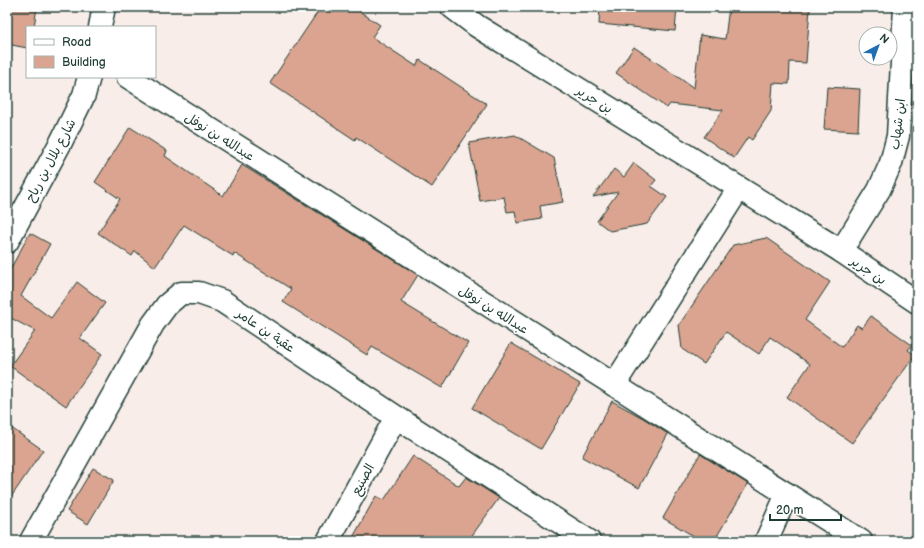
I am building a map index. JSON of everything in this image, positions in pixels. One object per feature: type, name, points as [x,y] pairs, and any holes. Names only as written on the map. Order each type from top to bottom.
[{"type":"street","points":[[100,26],[104,7]]},
{"type":"street","name":"بن جرير","points":[[452,7],[477,26],[841,251],[917,302]]},
{"type":"street","name":"ابن شهاب","points":[[841,251],[879,190],[891,163],[898,136],[905,7]]},
{"type":"street","name":"شارع بلال بن رباح","points":[[7,242],[61,142],[84,95],[89,78]]},
{"type":"street","name":"عبدالله بن نوفل","points":[[130,78],[861,541]]},
{"type":"street","points":[[614,385],[739,188]]},
{"type":"street","name":"عقبة بن عامر","points":[[31,541],[153,324],[167,305],[181,293],[199,293],[222,301],[396,417],[589,541]]},
{"type":"street","name":"الصنيع","points":[[328,541],[396,417]]},
{"type":"street","points":[[766,541],[786,494]]},
{"type":"building","points":[[7,7],[37,7],[34,26],[26,26],[26,48],[7,44]]},
{"type":"building","points":[[321,7],[353,7],[380,25],[372,37],[416,66],[420,60],[487,104],[432,187],[356,137],[355,140],[270,83]]},
{"type":"building","points":[[600,7],[677,7],[675,31],[599,24]]},
{"type":"building","points":[[729,7],[810,7],[806,63],[790,62],[789,84],[773,83],[771,111],[752,140],[748,137],[734,158],[704,137],[723,110],[670,104],[667,108],[616,73],[634,47],[694,88],[700,35],[725,39]]},
{"type":"building","points":[[827,87],[860,89],[858,131],[824,129]]},
{"type":"building","points":[[130,127],[167,151],[165,156],[223,196],[242,165],[418,275],[401,302],[468,343],[442,388],[372,347],[367,355],[283,302],[291,289],[234,253],[233,256],[184,225],[155,267],[135,251],[132,256],[98,233],[120,199],[95,182]]},
{"type":"building","points":[[515,135],[554,158],[563,202],[540,206],[542,219],[517,223],[515,211],[507,212],[504,197],[480,201],[469,143]]},
{"type":"building","points":[[634,163],[656,180],[651,186],[667,197],[647,224],[610,231],[597,221],[618,192],[593,197],[614,169],[624,177]]},
{"type":"building","points":[[30,233],[50,244],[21,296],[51,318],[77,282],[105,303],[80,338],[102,354],[66,406],[10,366],[35,331],[9,317],[7,322],[7,275]]},
{"type":"building","points":[[766,238],[830,282],[805,320],[842,347],[857,325],[862,328],[871,316],[912,345],[908,350],[915,355],[852,443],[787,397],[810,364],[770,337],[759,354],[726,332],[704,364],[682,349],[679,325],[733,245]]},
{"type":"building","points":[[511,343],[580,384],[541,449],[472,408]]},
{"type":"building","points":[[612,401],[668,434],[639,488],[582,457]]},
{"type":"building","points":[[7,425],[43,450],[7,503]]},
{"type":"building","points":[[700,454],[748,484],[714,541],[702,541],[663,518]]},
{"type":"building","points":[[413,456],[459,486],[466,477],[499,498],[468,541],[351,541],[376,496],[384,500]]},
{"type":"building","points":[[93,468],[114,480],[88,524],[67,511]]}]
